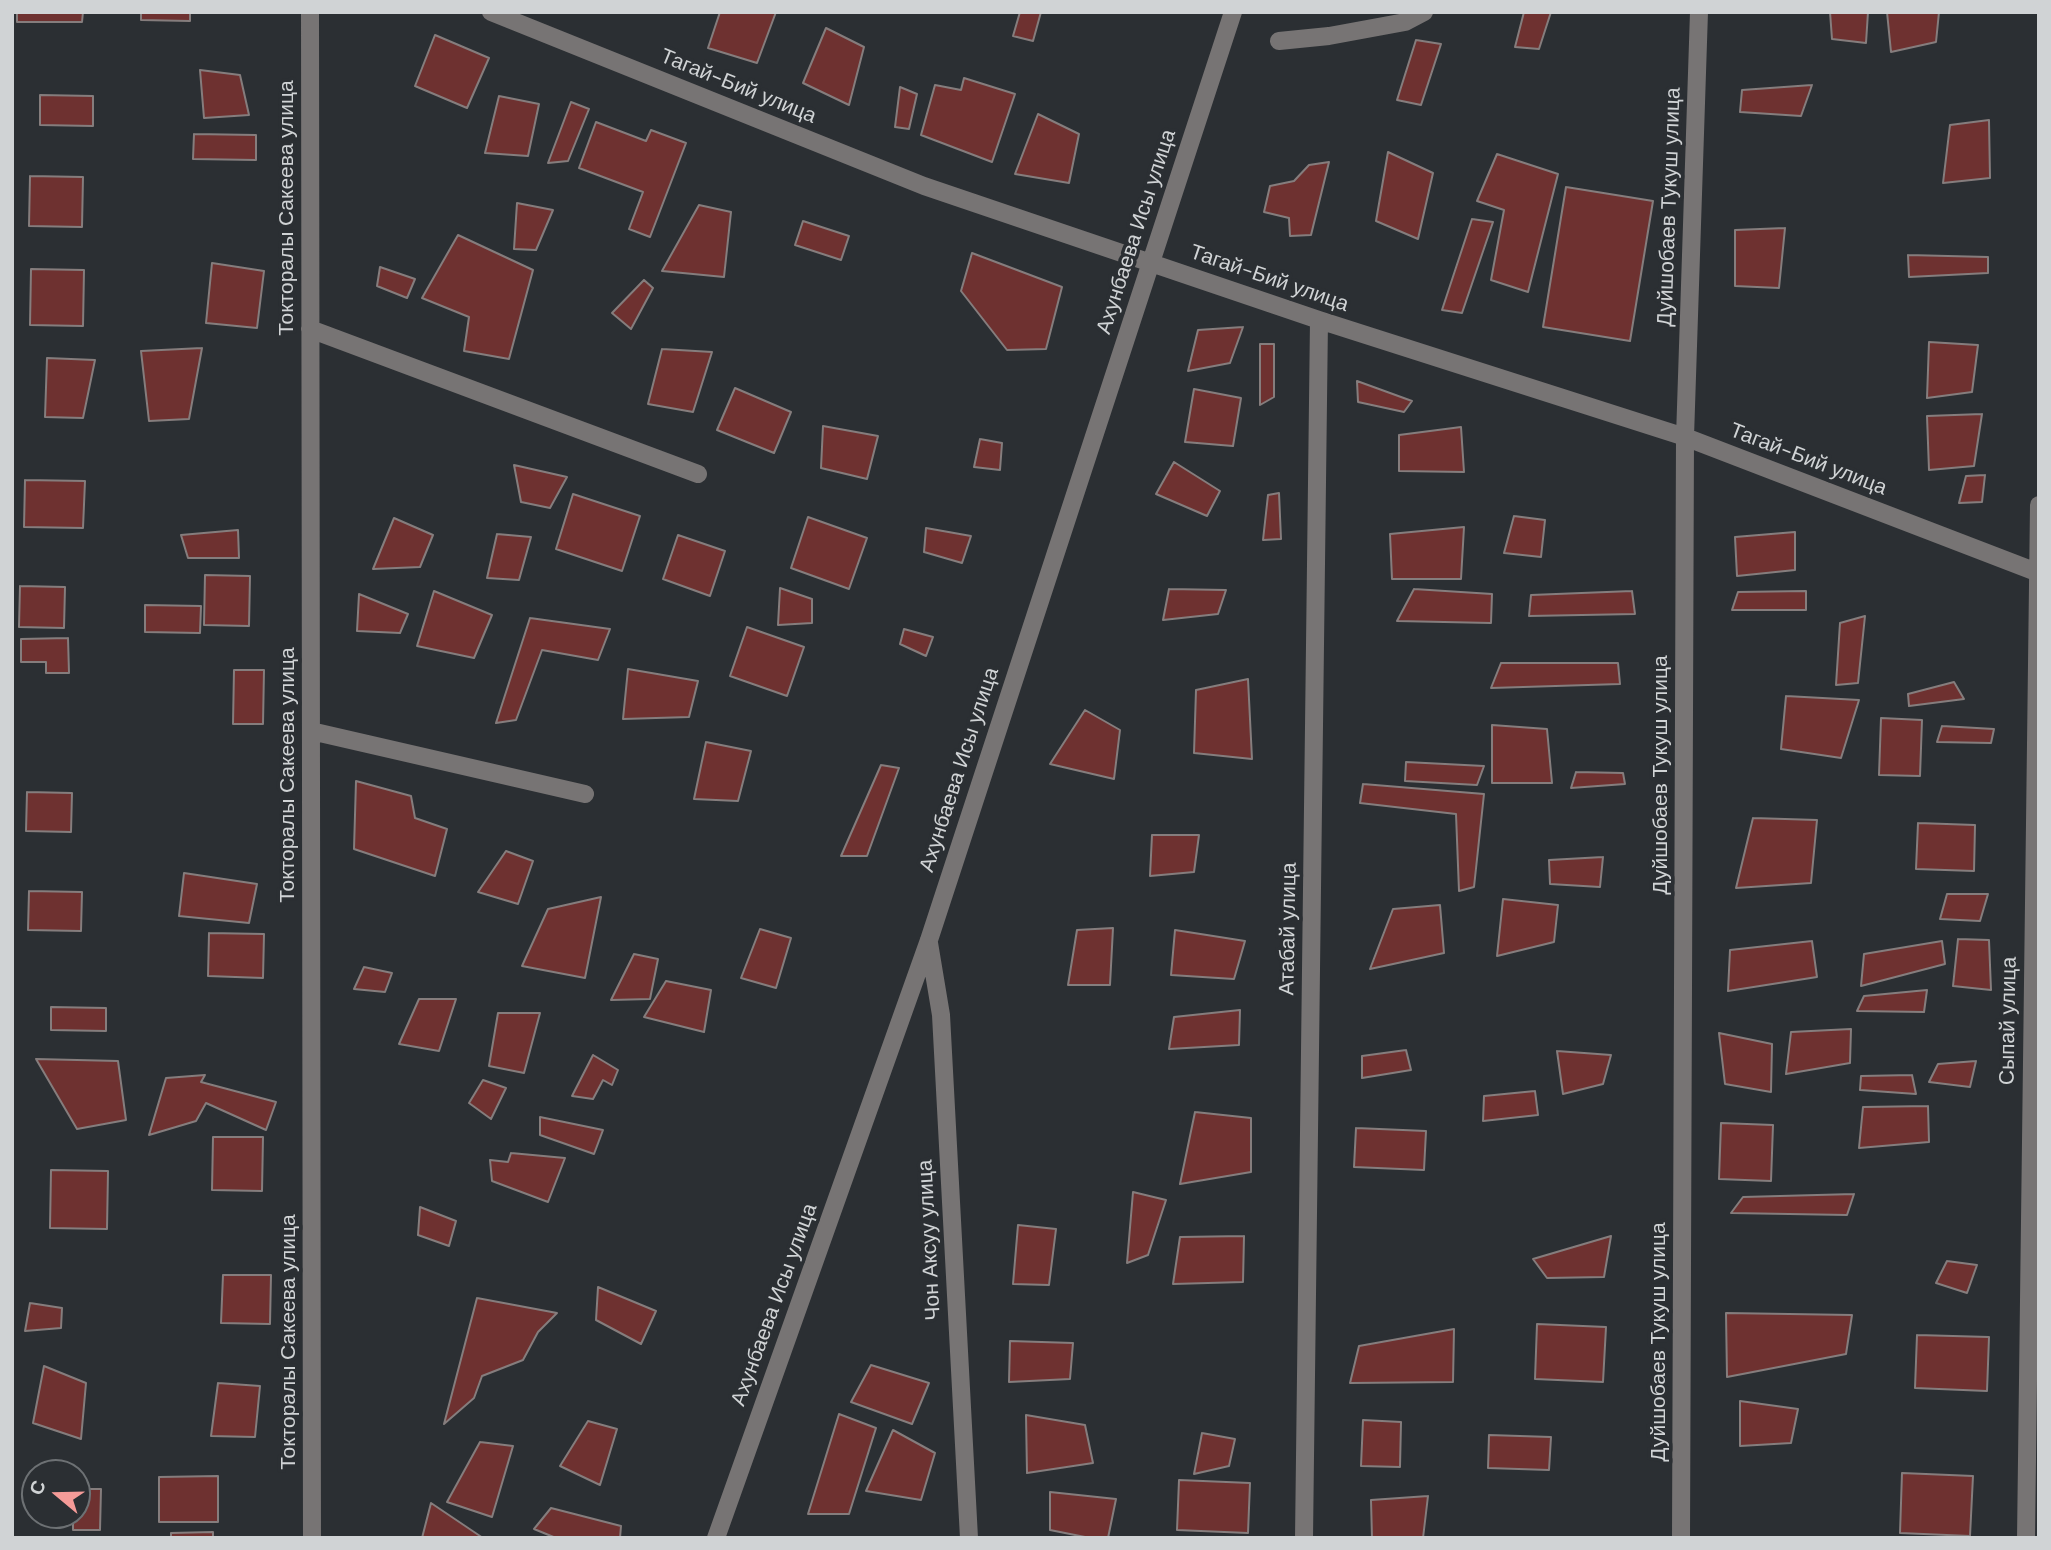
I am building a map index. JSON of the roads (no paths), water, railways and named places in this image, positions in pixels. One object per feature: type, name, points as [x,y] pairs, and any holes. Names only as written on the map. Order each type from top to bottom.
[{"type":"street","name":"Токторалы Сакеева улица","points":[[310,12],[312,1538]]},
{"type":"street","name":"Тагай-Бий улица","points":[[491,12],[924,186],[1319,320],[1685,437],[2038,573]]},
{"type":"street","name":"Ахунбаева Исы улица","points":[[716,1538],[929,940],[1233,12]]},
{"type":"street","points":[[1279,41],[1329,36],[1405,22],[1424,12]]},
{"type":"street","name":"Дуйшобаев Тукуш улица","points":[[1681,1538],[1685,437],[1699,12]]},
{"type":"street","name":"Атабай улица","points":[[1304,1538],[1319,320]]},
{"type":"street","points":[[310,329],[698,474]]},
{"type":"street","name":"Сыпай улица","points":[[2026,1538],[2039,505]]},
{"type":"street","points":[[311,731],[585,794]]},
{"type":"street","name":"Чон Аксуу улица","points":[[929,940],[941,1015],[969,1538]]}]
